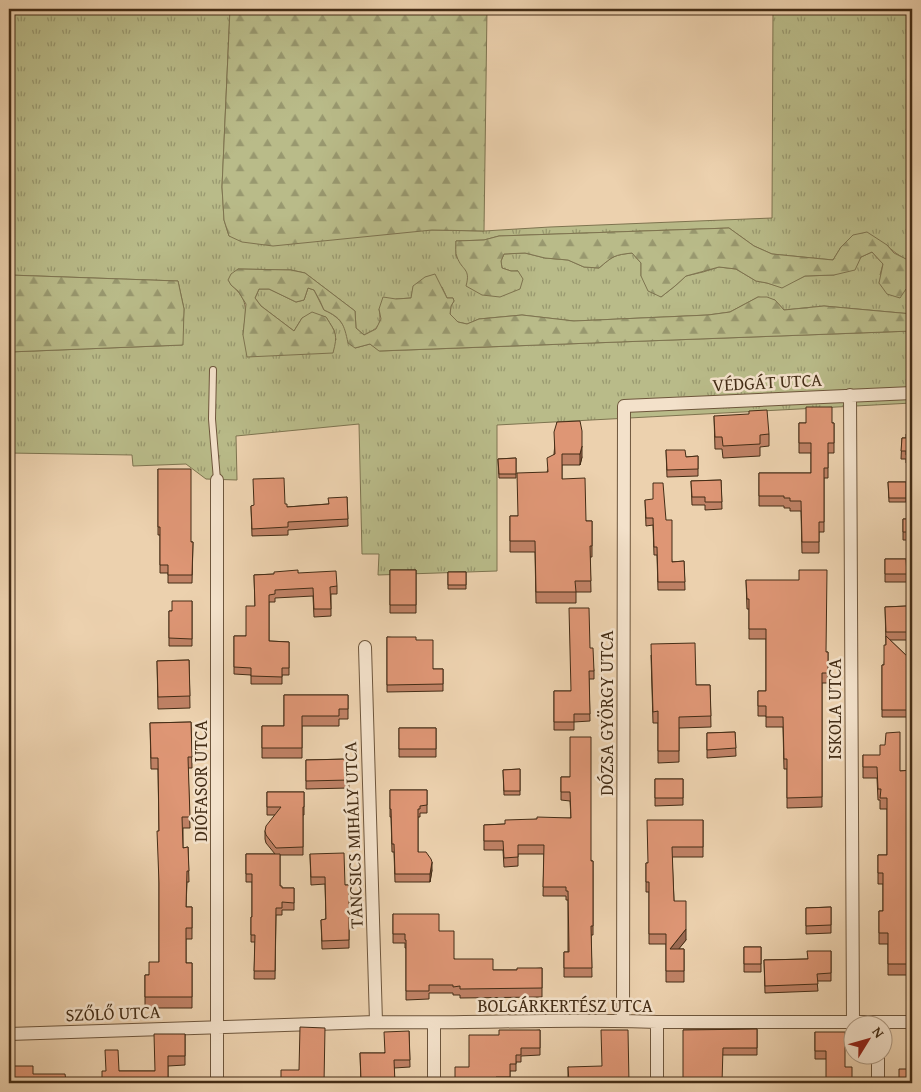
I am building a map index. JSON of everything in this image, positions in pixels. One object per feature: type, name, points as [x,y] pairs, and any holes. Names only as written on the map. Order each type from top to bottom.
[{"type":"street","name":"VÉDGÁT UTCA","points":[[624,406],[912,393]]},
{"type":"street","name":"ISKOLA UTCA","points":[[850,396],[854,1014]]},
{"type":"street","name":"DÓZSA GYÖRGY UTCA","points":[[623,1021],[624,406]]},
{"type":"street","name":"DIÓFASOR UTCA","points":[[217,480],[217,1083]]},
{"type":"street","name":"TÁNCSICS MIHÁLY UTCA","points":[[365,647],[376,1022]]},
{"type":"street","name":"BOLGÁRKERTÉSZ UTCA","points":[[218,1028],[376,1022],[844,1022]]},
{"type":"street","points":[[657,1022],[657,1083]]},
{"type":"street","name":"BOLGÁRKERTÉSZ UTCA","points":[[894,1023],[912,1022]]},
{"type":"street","points":[[434,1023],[434,1083]]},
{"type":"street","name":"SZŐLŐ UTCA","points":[[9,1034],[218,1028]]},
{"type":"street","points":[[878,1064],[878,1083]]},
{"type":"lane","points":[[213,370],[212,418],[217,480]]},
{"type":"green space","points":[[9,9],[230,9],[222,187],[224,220],[229,236],[432,230],[484,231],[772,218],[773,9],[912,9],[912,264],[887,245],[841,247],[833,260],[772,254],[754,246],[729,228],[499,236],[484,240],[456,241],[456,256],[469,277],[518,271],[502,268],[501,261],[504,254],[525,253],[545,258],[568,260],[584,267],[599,268],[614,257],[632,253],[641,263],[641,276],[661,297],[686,276],[719,267],[736,269],[756,281],[782,287],[805,276],[834,275],[872,252],[883,264],[880,275],[906,289],[912,288],[912,314],[824,306],[784,310],[775,300],[758,297],[730,312],[708,315],[574,321],[522,315],[479,319],[467,324],[458,322],[450,314],[454,301],[453,298],[447,298],[442,287],[411,298],[396,299],[379,309],[380,319],[378,326],[364,335],[356,328],[355,311],[305,273],[291,270],[238,269],[231,285],[242,296],[244,302],[243,335],[336,340],[334,330],[326,317],[302,318],[294,331],[261,306],[255,298],[259,289],[269,289],[296,302],[304,300],[308,288],[314,290],[324,310],[340,321],[355,348],[370,344],[380,351],[912,331],[912,403],[497,425],[497,571],[378,575],[379,554],[362,554],[359,424],[236,436],[237,480],[206,479],[186,464],[133,466],[132,455],[9,453],[9,352],[182,345],[184,309],[178,281],[9,275]]},
{"type":"green space","points":[[230,9],[487,9],[484,231],[432,230],[273,246],[242,242],[229,236],[224,220],[222,187]]},
{"type":"green space","points":[[729,228],[754,246],[772,254],[833,260],[841,247],[853,235],[867,232],[912,264],[912,290],[911,288],[906,289],[900,298],[887,294],[879,283],[883,264],[872,252],[861,257],[855,270],[834,275],[805,276],[782,288],[756,281],[736,269],[719,267],[686,276],[661,297],[648,291],[641,276],[641,263],[632,253],[614,257],[599,268],[584,267],[568,260],[545,258],[525,253],[504,254],[501,261],[502,268],[518,271],[523,279],[520,289],[500,297],[482,295],[466,286],[467,273],[456,255],[456,241],[484,240],[499,236]]},
{"type":"green space","points":[[238,269],[291,270],[305,273],[355,311],[356,328],[364,335],[376,329],[381,319],[379,309],[383,297],[396,299],[411,298],[413,286],[425,277],[435,274],[447,298],[453,298],[454,301],[450,314],[458,322],[467,324],[479,319],[522,315],[574,321],[708,315],[730,312],[758,297],[767,297],[775,300],[784,310],[824,306],[912,314],[912,331],[379,351],[370,344],[355,348],[348,343],[341,322],[324,310],[314,290],[308,288],[304,300],[296,302],[269,289],[259,289],[255,298],[261,306],[294,331],[302,318],[312,312],[326,317],[336,337],[335,347],[333,353],[247,357],[243,335],[246,304],[228,280],[231,274]]},
{"type":"green space","points":[[9,275],[178,281],[184,309],[183,345],[9,352]]},
{"type":"building","points":[[806,407],[832,407],[832,423],[834,423],[834,443],[828,443],[828,468],[824,468],[824,522],[819,522],[819,542],[802,542],[801,501],[790,501],[790,498],[784,498],[784,496],[759,496],[759,473],[811,473],[811,443],[799,443],[799,423],[806,423]]},
{"type":"building","points":[[767,410],[769,434],[760,435],[760,444],[723,446],[722,437],[715,437],[714,416],[749,414],[749,411]]},
{"type":"building","points":[[580,421],[582,446],[580,454],[562,454],[562,479],[585,478],[586,521],[592,521],[592,546],[590,546],[591,581],[575,581],[576,592],[536,592],[535,541],[510,541],[510,516],[518,516],[517,473],[548,472],[547,458],[555,454],[554,432],[557,422]]},
{"type":"building","points":[[906,434],[912,434],[912,456],[906,455],[906,451],[901,451],[902,438],[906,438]]},
{"type":"building","points":[[666,450],[685,450],[686,457],[698,456],[698,469],[667,470]]},
{"type":"building","points":[[516,458],[516,474],[499,474],[498,459]]},
{"type":"building","points":[[158,469],[191,469],[192,575],[168,575],[168,565],[160,565]]},
{"type":"building","points":[[284,478],[285,504],[287,504],[287,507],[329,504],[328,498],[347,497],[348,519],[288,522],[288,527],[252,529],[251,506],[254,505],[253,479]]},
{"type":"building","points":[[721,480],[722,502],[705,502],[705,497],[692,497],[691,481]]},
{"type":"building","points":[[888,482],[906,482],[906,498],[889,498]]},
{"type":"building","points":[[653,483],[663,483],[666,520],[672,520],[672,562],[684,561],[685,582],[658,582],[657,547],[654,547],[653,518],[646,518],[645,500],[653,499]]},
{"type":"building","points":[[903,519],[912,519],[912,532],[903,532]]},
{"type":"building","points":[[885,559],[906,559],[907,574],[885,574]]},
{"type":"building","points":[[298,570],[298,573],[336,571],[337,586],[330,587],[331,609],[314,609],[313,588],[275,590],[275,594],[269,595],[269,641],[289,642],[289,668],[282,668],[282,677],[251,676],[251,668],[234,667],[234,636],[246,636],[246,606],[255,606],[254,575]]},
{"type":"building","points":[[390,570],[416,570],[416,605],[390,605]]},
{"type":"building","points":[[799,570],[827,570],[826,652],[828,652],[828,673],[822,673],[822,797],[787,798],[787,759],[784,759],[783,717],[766,717],[766,706],[758,706],[758,691],[766,691],[766,629],[749,629],[749,599],[747,599],[746,580],[799,580]]},
{"type":"building","points":[[448,572],[466,572],[466,585],[448,585]]},
{"type":"building","points":[[172,601],[192,601],[192,639],[169,638],[169,611],[172,611]]},
{"type":"building","points":[[907,602],[912,602],[912,632],[886,632],[885,607],[907,606]]},
{"type":"building","points":[[569,608],[589,608],[590,648],[593,648],[594,671],[589,671],[590,714],[574,714],[574,722],[554,722],[554,691],[571,691]]},
{"type":"building","points":[[886,636],[912,659],[912,676],[909,676],[909,710],[882,710],[882,665],[884,665]]},
{"type":"building","points":[[387,637],[416,637],[416,640],[433,640],[433,669],[443,669],[443,684],[387,685]]},
{"type":"building","points":[[695,643],[696,685],[710,685],[711,716],[679,717],[679,751],[658,751],[658,711],[653,712],[651,644]]},
{"type":"building","points":[[189,660],[190,696],[158,697],[157,661]]},
{"type":"building","points":[[284,695],[348,695],[348,709],[339,709],[339,716],[302,716],[302,748],[262,748],[262,726],[284,726]]},
{"type":"building","points":[[191,722],[192,757],[188,757],[190,817],[182,817],[183,848],[188,847],[189,871],[187,871],[186,907],[192,907],[192,928],[186,928],[186,963],[192,963],[192,997],[145,997],[145,975],[149,975],[149,962],[159,962],[158,758],[151,758],[150,723]]},
{"type":"building","points":[[399,728],[436,728],[436,749],[399,749]]},
{"type":"building","points":[[735,732],[736,748],[707,750],[707,733]]},
{"type":"building","points":[[900,732],[900,771],[912,770],[911,964],[888,964],[888,933],[879,933],[879,911],[883,911],[883,873],[878,873],[878,855],[887,855],[887,798],[880,798],[881,789],[878,789],[877,767],[863,767],[863,755],[880,755],[880,745],[885,745],[886,733]]},
{"type":"building","points":[[570,737],[591,737],[592,968],[564,968],[564,952],[569,952],[568,891],[566,891],[566,887],[543,887],[544,845],[518,845],[518,857],[504,858],[503,841],[484,841],[484,825],[505,824],[505,820],[537,819],[537,817],[571,818],[570,792],[561,792],[561,777],[570,777]]},
{"type":"building","points":[[348,759],[349,780],[306,781],[306,760]]},
{"type":"building","points":[[520,769],[520,791],[504,791],[503,770]]},
{"type":"building","points":[[655,779],[683,779],[683,798],[655,798]]},
{"type":"building","points":[[390,790],[427,790],[427,805],[420,806],[420,809],[418,809],[418,852],[426,852],[431,859],[430,874],[395,874]]},
{"type":"building","points":[[267,792],[304,792],[303,847],[276,848],[266,835],[266,826],[281,807],[267,807]]},
{"type":"building","points":[[647,820],[703,820],[703,847],[672,847],[674,901],[686,901],[686,929],[670,949],[684,949],[684,971],[666,971],[666,934],[649,934],[649,882],[646,882],[646,863],[648,863]]},
{"type":"building","points":[[344,853],[345,885],[349,885],[349,940],[322,941],[321,920],[326,919],[325,877],[311,877],[310,854]]},
{"type":"building","points":[[246,854],[280,854],[280,886],[282,888],[294,888],[294,903],[282,902],[282,908],[276,908],[275,971],[254,971],[255,935],[251,935],[252,874],[246,874]]},
{"type":"building","points":[[831,907],[831,925],[806,926],[806,908]]},
{"type":"building","points":[[393,914],[439,914],[439,931],[454,931],[454,959],[493,959],[493,970],[542,968],[542,988],[460,989],[460,986],[453,987],[453,985],[429,985],[429,991],[406,991],[405,934],[393,934]]},
{"type":"building","points":[[744,947],[761,947],[761,964],[744,964]]},
{"type":"building","points":[[807,951],[831,951],[831,973],[817,974],[818,984],[765,986],[764,960],[808,959]]},
{"type":"building","points":[[300,1027],[325,1028],[324,1083],[281,1083],[281,1070],[299,1070]]},
{"type":"building","points":[[757,1029],[757,1048],[723,1048],[722,1083],[683,1083],[683,1030]]},
{"type":"building","points":[[499,1030],[540,1030],[540,1048],[521,1048],[521,1055],[516,1055],[516,1064],[510,1064],[510,1077],[496,1077],[496,1083],[455,1083],[455,1067],[469,1067],[469,1035],[499,1035]]},
{"type":"building","points":[[601,1030],[628,1030],[629,1083],[606,1083],[606,1081],[569,1082],[568,1067],[602,1066]]},
{"type":"building","points":[[409,1031],[410,1060],[394,1060],[395,1083],[371,1083],[371,1080],[361,1080],[360,1053],[385,1053],[384,1032]]},
{"type":"building","points":[[815,1032],[844,1032],[844,1064],[845,1067],[852,1067],[852,1083],[826,1083],[826,1051],[815,1051]]},
{"type":"building","points":[[154,1034],[185,1034],[185,1056],[168,1056],[168,1083],[102,1083],[102,1071],[106,1071],[105,1050],[118,1050],[119,1071],[155,1071]]},
{"type":"building","points":[[9,1061],[12,1061],[12,1066],[33,1066],[33,1074],[65,1074],[68,1083],[9,1083]]},
{"type":"building","points":[[899,1069],[912,1069],[912,1083],[899,1083]]}]
